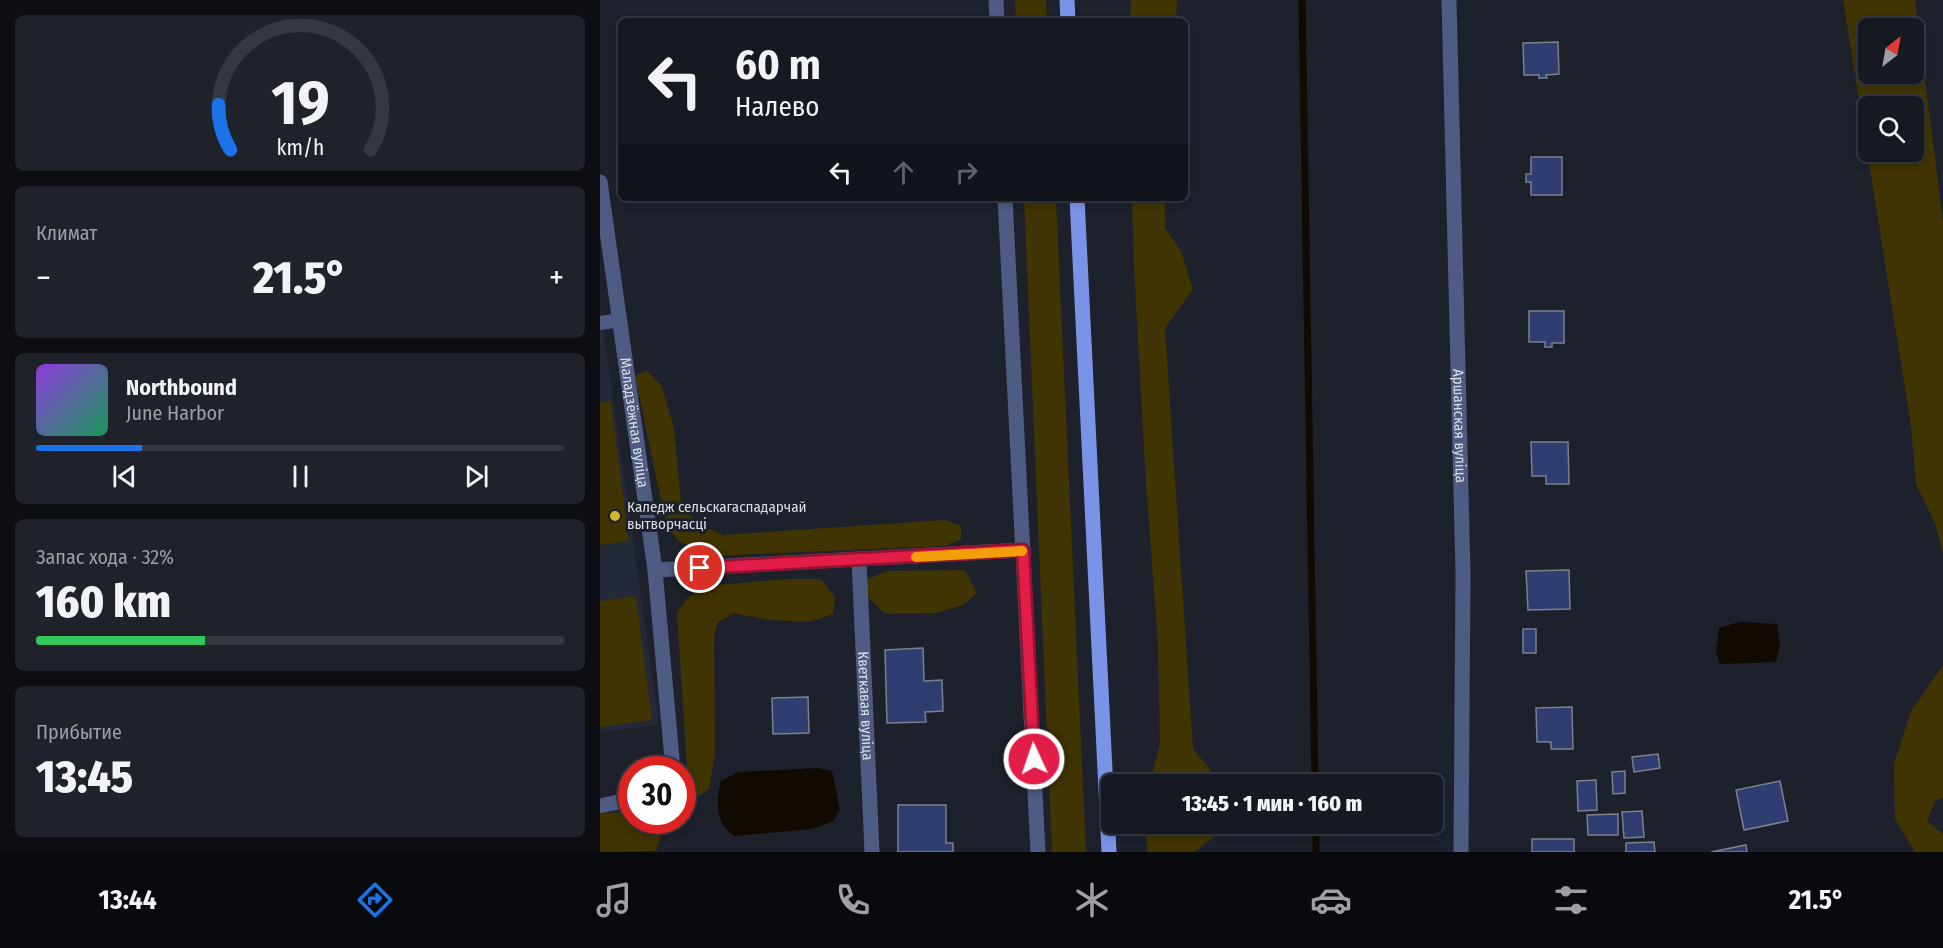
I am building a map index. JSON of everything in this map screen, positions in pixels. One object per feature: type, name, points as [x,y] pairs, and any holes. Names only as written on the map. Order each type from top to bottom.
[{"type":"main road","points":[[1067,0],[1068,18]]},
{"type":"main road","points":[[1077,201],[1109,852]]},
{"type":"street","points":[[996,0],[997,18]]},
{"type":"street","name":"Аршанская вуліца","points":[[1449,0],[1463,573],[1461,852]]},
{"type":"street","name":"Маладзёжная вуліца","points":[[600,182],[655,570],[672,756]]},
{"type":"street","points":[[1005,201],[1038,852]]},
{"type":"street","points":[[655,570],[1023,550]]},
{"type":"street","name":"Кветкавая вуліца","points":[[859,560],[872,852]]},
{"type":"street","points":[[600,806],[618,802]]},
{"type":"lane","points":[[600,323],[620,320]]},
{"type":"shaded area","points":[[1015,0],[1046,0],[1047,18],[1016,18]]},
{"type":"shaded area","points":[[1131,0],[1177,0],[1176,18],[1130,18]]},
{"type":"shaded area","points":[[1843,0],[1915,0],[1917,18],[1858,18],[1858,84],[1924,84],[1924,71],[1943,222],[1943,555],[1936,526],[1916,484],[1911,426],[1869,162],[1924,162],[1924,96],[1858,96]]},
{"type":"shaded area","points":[[1024,201],[1056,201],[1086,852],[1052,852]]},
{"type":"shaded area","points":[[1132,201],[1165,201],[1165,228],[1181,251],[1193,289],[1165,328],[1193,749],[1214,774],[1152,774],[1160,744],[1158,643],[1146,484]]},
{"type":"shaded area","name":"Каледж сельскагаспадарчай вытворчасці","points":[[600,307],[659,725],[600,732]]},
{"type":"shaded area","points":[[646,370],[662,386],[674,429],[681,501],[695,522],[722,535],[945,520],[961,526],[961,540],[944,546],[712,556],[680,542],[667,528],[635,376]]},
{"type":"shaded area","points":[[611,401],[629,541],[600,545],[600,402]]},
{"type":"shaded area","points":[[965,570],[977,593],[963,605],[935,613],[885,614],[866,595],[867,579],[888,571]]},
{"type":"shaded area","points":[[787,579],[821,579],[835,597],[833,614],[809,622],[769,620],[734,613],[718,622],[714,636],[715,753],[709,789],[699,796],[696,793],[696,756],[686,756],[677,612],[689,596],[717,585]]},
{"type":"shaded area","points":[[636,596],[652,720],[600,727],[600,601]]},
{"type":"shaded area","points":[[1739,622],[1777,624],[1780,645],[1776,662],[1720,664],[1716,651],[1719,628]]},
{"type":"shaded area","points":[[1943,665],[1943,798],[1935,801],[1927,821],[1943,834],[1943,852],[1915,852],[1895,819],[1894,764],[1911,711]]},
{"type":"shaded area","points":[[818,768],[832,771],[840,810],[833,821],[812,829],[734,836],[723,825],[718,811],[721,781],[738,772]]},
{"type":"shaded area","points":[[618,812],[618,834],[661,834],[656,851],[600,852],[600,814]]},
{"type":"shaded area","points":[[1146,834],[1214,834],[1213,838],[1194,852],[1147,852]]},
{"type":"building","points":[[1558,42],[1559,74],[1546,75],[1547,78],[1539,78],[1539,75],[1524,75],[1523,43]]},
{"type":"building","points":[[1531,157],[1562,157],[1562,195],[1531,195],[1531,182],[1526,182],[1526,174],[1531,174]]},
{"type":"building","points":[[1529,311],[1564,311],[1564,343],[1552,343],[1552,347],[1545,347],[1545,342],[1529,342]]},
{"type":"building","points":[[1531,442],[1568,442],[1569,484],[1546,484],[1546,476],[1532,476]]},
{"type":"building","points":[[1569,570],[1570,609],[1528,610],[1526,571]]},
{"type":"building","points":[[1523,629],[1536,629],[1536,653],[1523,653]]},
{"type":"building","points":[[923,648],[924,681],[942,680],[943,711],[925,712],[926,722],[887,723],[885,650]]},
{"type":"building","points":[[808,697],[809,733],[773,734],[772,698]]},
{"type":"building","points":[[1572,707],[1573,749],[1551,749],[1551,742],[1537,742],[1536,708]]},
{"type":"building","points":[[1658,754],[1660,768],[1634,772],[1632,757]]},
{"type":"building","points":[[1625,771],[1625,793],[1613,794],[1612,772]]},
{"type":"building","points":[[1596,780],[1597,810],[1578,811],[1577,781]]},
{"type":"building","points":[[1780,781],[1788,821],[1744,830],[1736,790]]},
{"type":"building","points":[[898,805],[946,805],[946,843],[953,843],[953,852],[898,852]]},
{"type":"building","points":[[1642,811],[1644,837],[1624,838],[1622,812]]},
{"type":"building","points":[[1618,814],[1618,835],[1588,835],[1587,815]]},
{"type":"building","points":[[1532,839],[1574,839],[1574,852],[1532,852]]},
{"type":"building","points":[[1654,842],[1655,852],[1626,852],[1626,843]]},
{"type":"building","points":[[1746,845],[1747,852],[1711,852]]},
{"type":"waterway","points":[[1302,0],[1315,774]]},
{"type":"waterway","points":[[1316,834],[1316,852]]},
{"type":"slow traffic","points":[[916,557],[1022,551]]},
{"type":"place","name":"Каледж сельскагаспадарчай вытворчасці","points":[[615,516]]},
{"type":"route","points":[[700,568],[1023,550],[1034,759]]}]
